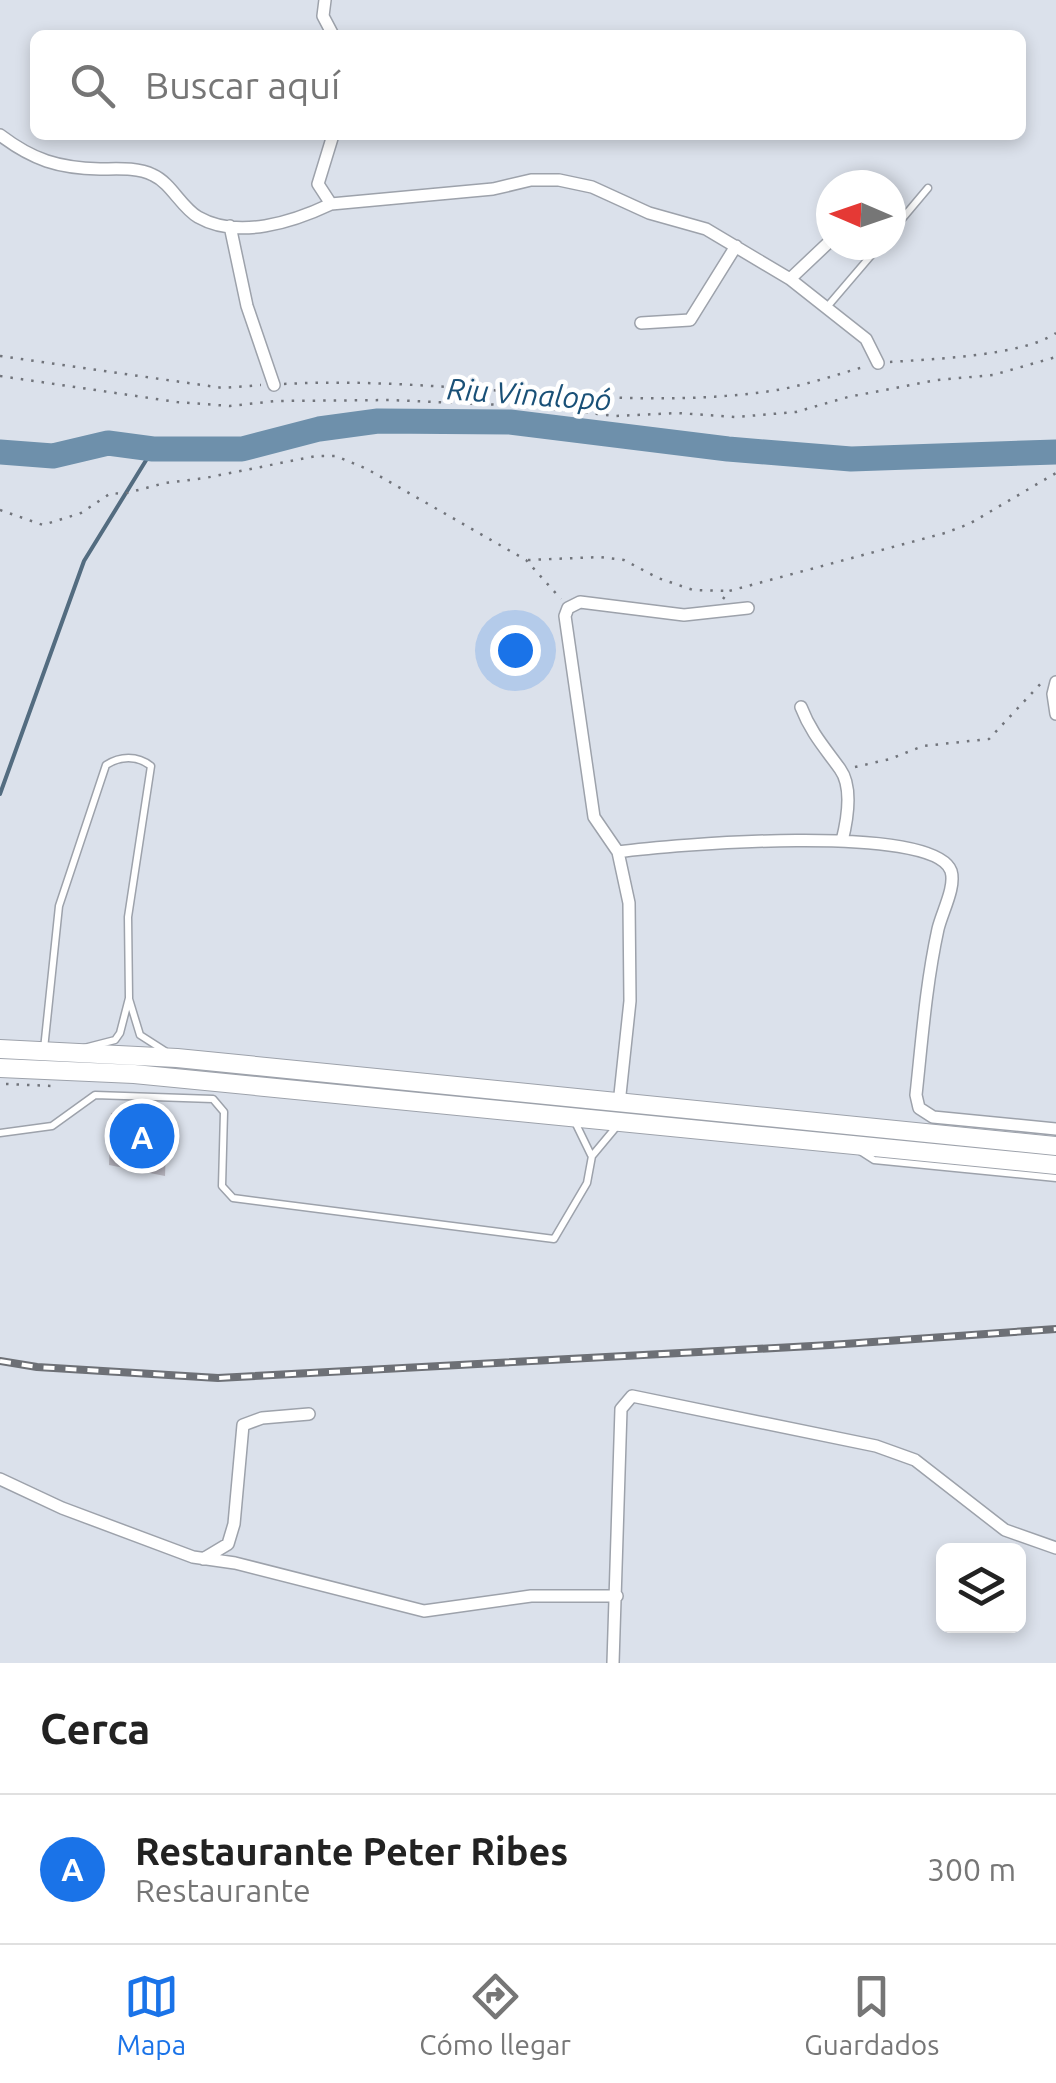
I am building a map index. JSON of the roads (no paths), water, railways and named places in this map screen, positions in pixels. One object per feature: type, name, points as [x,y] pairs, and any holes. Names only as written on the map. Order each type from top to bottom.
[{"type":"street","points":[[325,0],[323,16],[330,30]]},
{"type":"street","points":[[0,135],[28,156],[58,165],[129,169],[154,175],[198,217],[230,226],[254,228],[283,223],[331,204],[492,189],[531,180],[592,186],[649,213],[706,229],[790,279],[866,339],[878,363]]},
{"type":"street","points":[[331,140],[318,184],[331,204]]},
{"type":"street","points":[[230,226],[247,306],[274,384]]},
{"type":"street","points":[[641,323],[690,320],[736,246]]},
{"type":"street","points":[[790,279],[816,255]]},
{"type":"street","points":[[621,1113],[630,1001],[629,903],[618,852],[594,817],[565,616],[568,608],[580,602],[684,615],[748,608]]},
{"type":"street","points":[[1056,679],[1056,714]]},
{"type":"street","points":[[801,707],[814,736],[842,771],[846,784],[842,841]]},
{"type":"street","points":[[618,852],[842,841],[902,845],[937,855],[950,867],[953,882],[944,904],[928,978],[916,1095],[919,1108],[933,1117],[1056,1129]]},
{"type":"street","points":[[0,1049],[177,1058],[850,1145],[1056,1165]]},
{"type":"street","points":[[0,1068],[134,1074],[570,1116],[621,1113],[1056,1146]]},
{"type":"street","points":[[613,1663],[620,1409],[632,1396],[889,1451],[915,1460],[1005,1530],[1056,1548]]},
{"type":"street","points":[[203,1559],[228,1544],[231,1534],[243,1425],[262,1418],[310,1414]]},
{"type":"street","points":[[0,1480],[62,1508],[203,1559],[236,1563],[424,1610],[531,1596],[617,1596]]},
{"type":"lane","points":[[906,214],[928,188]]},
{"type":"lane","points":[[827,306],[867,260]]},
{"type":"lane","points":[[44,1050],[59,906],[106,764],[116,758],[142,758],[150,766],[128,917],[129,998],[115,1040],[75,1051]]},
{"type":"lane","points":[[129,998],[140,1035],[177,1058]]},
{"type":"lane","points":[[0,1133],[52,1126],[94,1094],[213,1099],[224,1112],[222,1186],[233,1198],[554,1239],[587,1183],[592,1156],[621,1113]]},
{"type":"lane","points":[[570,1116],[592,1156]]},
{"type":"lane","points":[[850,1145],[874,1160],[1056,1178]]},
{"type":"waterway","name":"Riu Vinalopó","points":[[0,452],[53,456],[108,443],[153,449],[242,449],[319,429],[378,421],[510,422],[728,449],[851,459],[1056,452]]},
{"type":"waterway","points":[[0,794],[84,561],[153,449]]},
{"type":"railway","points":[[0,1361],[37,1367],[218,1378],[1056,1329]]},
{"type":"place","name":"Restaurante Peter Ribes","points":[[142,1136]]}]
